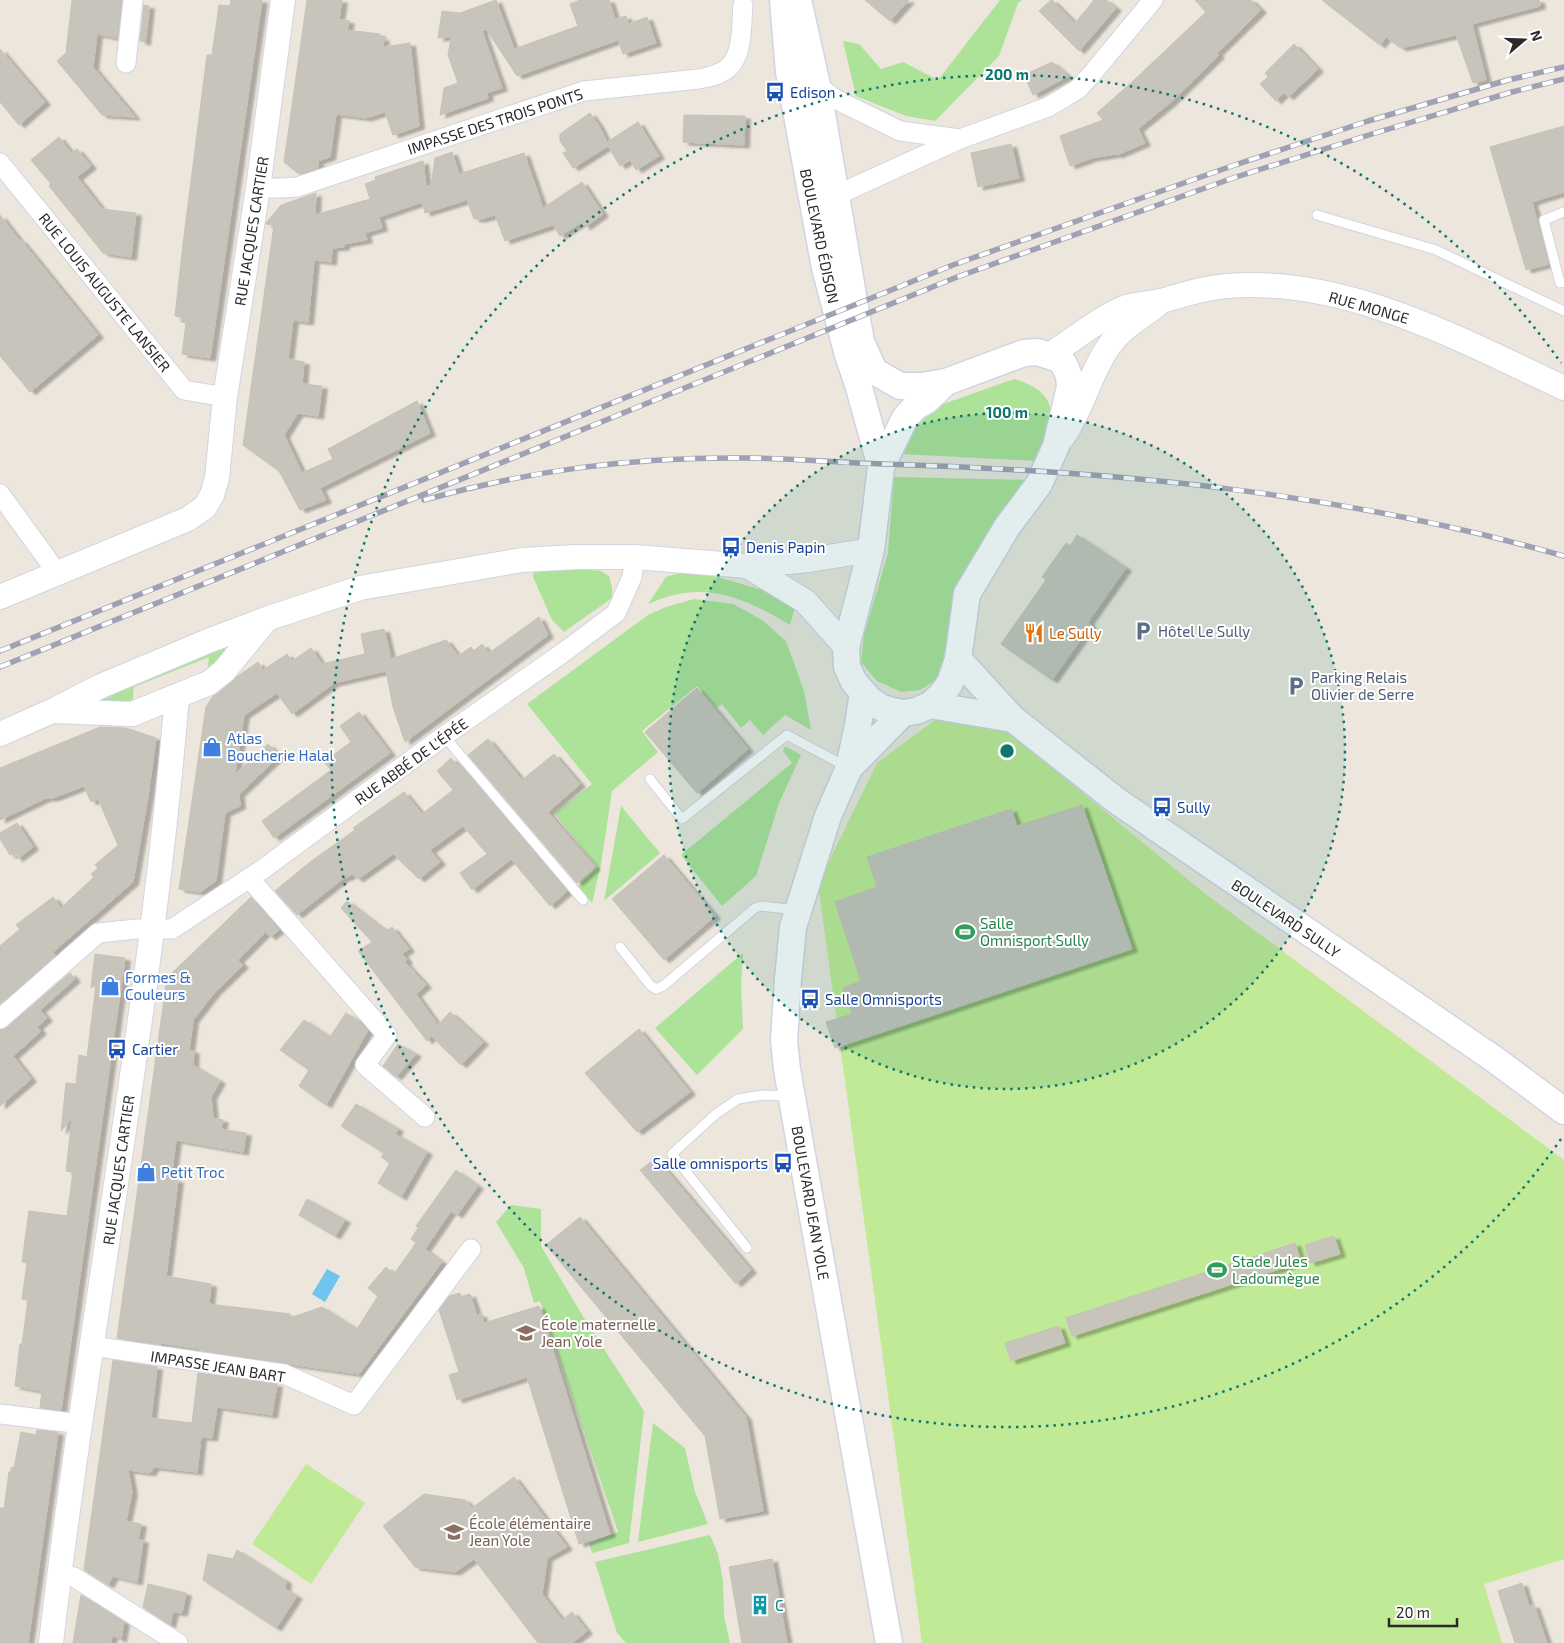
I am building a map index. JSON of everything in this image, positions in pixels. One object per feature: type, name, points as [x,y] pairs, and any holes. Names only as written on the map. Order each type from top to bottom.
[{"type":"main road","name":"BOULEVARD ÉDISON","points":[[783,0],[789,72],[821,247],[848,355],[881,467]]},
{"type":"main road","name":"BOULEVARD ÉDISON","points":[[804,16],[861,342],[874,371],[900,386],[922,386],[946,382]]},
{"type":"main road","points":[[1024,352],[1050,355],[1064,364],[1069,376],[1070,387],[1056,446],[1039,484],[1007,527],[967,594],[958,659],[950,683],[930,705],[916,711],[892,711],[880,706],[863,693],[854,682],[847,667],[846,646],[870,550],[881,467],[904,418],[946,382],[1024,352]]},
{"type":"main road","name":"BOULEVARD SULLY","points":[[958,659],[1013,720],[1117,801],[1494,1060],[1564,1111]]},
{"type":"main road","name":"BOULEVARD JEAN YOLE","points":[[863,693],[849,768],[828,816],[793,927],[785,1034],[787,1069],[889,1643]]},
{"type":"main road","name":"BOULEVARD SULLY","points":[[930,705],[1013,720]]},
{"type":"main road","name":"BOULEVARD JEAN YOLE","points":[[849,768],[903,712]]},
{"type":"street","points":[[126,63],[133,0]]},
{"type":"street","name":"RUE JACQUES CARTIER","points":[[0,597],[188,519],[205,507],[212,495],[216,478],[225,397],[258,188],[283,0]]},
{"type":"street","points":[[821,247],[836,195],[960,139],[1048,107],[1078,89],[1153,0]]},
{"type":"street","name":"IMPASSE DES TROIS PONTS","points":[[258,188],[297,187],[584,91],[699,80],[716,75],[729,68],[739,52],[742,2]]},
{"type":"street","points":[[817,85],[835,99],[900,131],[960,139]]},
{"type":"street","name":"RUE LOUIS AUGUSTE LANSIER","points":[[2,170],[184,390],[225,397]]},
{"type":"street","name":"RUE MONGE","points":[[1050,355],[1100,320],[1126,307],[1162,301],[1191,292],[1255,285],[1324,293],[1386,309],[1427,324],[1564,388]]},
{"type":"street","name":"RUE MONGE","points":[[1056,446],[1071,426],[1094,373],[1108,347],[1130,323],[1162,301]]},
{"type":"street","points":[[0,494],[58,574]]},
{"type":"street","points":[[0,734],[52,711],[101,686],[269,618],[360,588],[522,560],[578,557],[635,557],[747,566],[809,560],[870,550]]},
{"type":"street","name":"RUE ABBÉ DE L'ÉPÉE","points":[[0,1019],[98,933],[153,928],[172,929],[249,878],[444,736],[564,652],[616,613],[632,577],[635,557]]},
{"type":"street","points":[[747,566],[805,601],[846,646]]},
{"type":"street","points":[[52,711],[132,714],[209,684],[224,671],[269,618]]},
{"type":"street","name":"RUE JACQUES CARTIER","points":[[51,1643],[59,1576],[153,928],[177,696]]},
{"type":"street","points":[[249,878],[387,1035],[364,1065],[425,1117]]},
{"type":"street","name":"IMPASSE JEAN BART","points":[[92,1346],[284,1374],[354,1405],[471,1249]]},
{"type":"street","points":[[0,1414],[81,1424]]},
{"type":"street","points":[[59,1576],[74,1577],[178,1643]]},
{"type":"lane","points":[[1564,212],[1544,220],[1560,283],[1564,282]]},
{"type":"lane","points":[[1316,215],[1436,250],[1564,311]]},
{"type":"lane","points":[[650,779],[682,819],[787,735],[849,768]]},
{"type":"lane","points":[[444,736],[583,900]]},
{"type":"lane","points":[[620,947],[650,986],[656,989],[663,986],[754,908],[761,906],[797,910]]},
{"type":"lane","points":[[746,1248],[672,1154],[716,1114],[738,1099],[763,1095],[792,1097]]},
{"type":"green space","points":[[1000,0],[1022,0],[1018,3],[999,56],[935,121],[906,116],[856,96],[843,41],[859,44],[881,69],[903,62],[938,80]]},
{"type":"green space","points":[[1014,379],[1030,385],[1041,393],[1048,401],[1051,411],[1047,434],[1037,461],[901,454],[909,430],[932,408]]},
{"type":"green space","points":[[894,477],[1033,480],[936,680],[920,690],[901,692],[877,681],[861,662],[864,635],[888,553]]},
{"type":"green space","points":[[561,568],[601,571],[609,576],[612,588],[612,598],[564,632],[552,620],[533,577],[534,571]]},
{"type":"green space","points":[[679,573],[707,574],[769,592],[795,607],[790,625],[755,606],[721,594],[704,592],[686,593],[648,604],[666,577]]},
{"type":"green space","points":[[694,599],[733,604],[762,620],[786,641],[804,691],[811,730],[785,715],[763,735],[750,720],[741,728],[722,704],[717,708],[697,686],[642,731],[658,752],[612,791],[601,864],[592,903],[578,886],[598,867],[555,814],[592,784],[527,704],[648,615],[666,607]]},
{"type":"green space","points":[[220,648],[224,648],[229,654],[207,676],[209,657],[134,687],[132,708],[94,701]]},
{"type":"green space","name":"Stade Jules Ladoumègue","points":[[966,697],[1203,892],[1564,1160],[1564,1559],[1484,1584],[1502,1643],[922,1643],[818,884],[877,763]]},
{"type":"green space","points":[[785,746],[801,755],[779,803],[756,876],[722,906],[681,855],[792,763],[783,751]]},
{"type":"green space","points":[[621,806],[660,853],[604,901]]},
{"type":"green space","points":[[743,953],[741,985],[743,1029],[697,1075],[655,1028]]},
{"type":"green space","points":[[511,1205],[541,1209],[541,1246],[584,1318],[644,1411],[629,1543],[592,1553],[589,1543],[618,1532],[540,1301],[534,1303],[524,1268],[496,1222]]},
{"type":"green space","points":[[653,1423],[685,1448],[695,1492],[708,1524],[638,1542]]},
{"type":"green space","points":[[306,1464],[365,1503],[311,1584],[252,1544]]},
{"type":"green space","points":[[710,1535],[718,1554],[723,1580],[724,1616],[730,1643],[626,1643],[617,1633],[595,1562]]},
{"type":"water","points":[[327,1269],[340,1276],[325,1302],[312,1294]]},
{"type":"building","points":[[72,0],[122,0],[118,38],[97,34],[93,67],[135,117],[102,115],[57,61],[66,53]]},
{"type":"building","points":[[231,0],[262,0],[210,358],[182,354],[186,323],[181,322],[182,317],[175,316],[207,55],[212,55],[219,5],[230,6]]},
{"type":"building","points":[[307,0],[342,0],[339,19],[349,21],[347,30],[380,34],[379,38],[384,38],[383,47],[410,43],[419,126],[393,135],[385,112],[366,118],[336,114],[330,157],[318,161],[318,168],[299,174],[284,162]]},
{"type":"building","points":[[496,0],[514,49],[578,26],[570,4],[580,0],[609,0],[615,19],[626,16],[628,24],[647,17],[656,43],[623,54],[618,40],[517,76],[486,29],[482,31],[502,88],[487,93],[488,98],[440,115],[444,88],[458,83],[448,55],[451,37],[438,38],[442,11],[460,13]]},
{"type":"building","points":[[865,0],[909,0],[890,21]]},
{"type":"building","points":[[1051,0],[1075,23],[1094,0],[1106,0],[1116,8],[1079,51],[1039,11]]},
{"type":"building","points":[[1195,0],[1251,0],[1261,10],[1171,102],[1138,129],[1145,143],[1117,155],[1092,158],[1070,166],[1060,136],[1103,120],[1097,113],[1206,12]]},
{"type":"building","points":[[1322,0],[1539,0],[1540,6],[1472,24],[1486,80],[1473,83],[1456,35],[1401,48],[1386,37],[1380,45]]},
{"type":"building","points":[[144,5],[149,6],[145,42],[140,41]]},
{"type":"building","points":[[1294,44],[1318,69],[1288,97],[1284,93],[1276,101],[1260,84],[1268,77],[1265,73]]},
{"type":"building","points":[[0,49],[45,102],[19,125],[0,102]]},
{"type":"building","points":[[1052,62],[1068,76],[1033,95],[1024,75]]},
{"type":"building","points":[[590,113],[607,142],[638,122],[659,156],[636,170],[630,160],[620,166],[608,146],[573,168],[563,153],[567,151],[560,141],[560,134]]},
{"type":"building","points":[[684,115],[745,116],[744,145],[683,142]]},
{"type":"building","points":[[1564,126],[1564,192],[1532,202],[1549,264],[1526,270],[1490,147]]},
{"type":"building","points":[[59,137],[71,153],[77,149],[91,166],[77,177],[102,209],[136,213],[131,257],[103,253],[49,186],[51,184],[31,160]]},
{"type":"building","points":[[1011,144],[1019,178],[978,187],[971,153]]},
{"type":"building","points":[[452,152],[459,174],[524,153],[543,208],[582,182],[603,214],[585,227],[582,222],[560,236],[553,225],[505,241],[495,215],[474,219],[467,200],[425,213],[422,202],[379,217],[382,228],[365,233],[367,240],[344,244],[344,247],[332,248],[331,262],[314,260],[308,322],[293,320],[288,359],[304,362],[302,384],[322,386],[318,416],[298,413],[284,435],[302,473],[333,459],[328,449],[417,401],[430,433],[320,488],[326,500],[300,510],[279,471],[243,445],[274,225],[266,223],[281,205],[316,193],[315,215],[370,199],[365,184],[376,180],[375,177],[423,161],[426,186],[431,186],[435,158]]},
{"type":"building","points":[[0,215],[98,335],[30,392],[0,356]]},
{"type":"building","points":[[1077,535],[1126,568],[1088,622],[1091,625],[1052,680],[1001,644],[1046,580],[1042,577],[1066,543],[1070,546]]},
{"type":"building","points":[[539,617],[548,635],[405,742],[393,707],[386,671],[334,683],[292,714],[277,693],[244,715],[235,774],[268,744],[279,756],[239,794],[240,806],[225,813],[216,881],[200,892],[179,889],[206,707],[213,696],[238,676],[258,662],[263,670],[287,654],[292,661],[311,648],[322,664],[365,654],[361,634],[384,629],[391,659],[446,640],[458,656],[471,647],[474,651],[482,644],[489,653]]},
{"type":"building","points":[[697,688],[748,749],[697,793],[645,732]]},
{"type":"building","points":[[359,712],[390,753],[274,838],[262,821],[331,770],[324,762],[351,742],[340,726]]},
{"type":"building","points":[[100,727],[126,728],[156,738],[133,882],[53,952],[56,955],[0,1004],[0,946],[20,929],[16,925],[53,897],[61,908],[94,877],[91,874],[98,868],[95,865],[118,845],[98,799],[91,802],[84,786],[53,798],[46,798],[0,820],[0,768]]},
{"type":"building","points":[[488,739],[522,780],[554,754],[580,784],[548,812],[595,867],[577,883],[468,755]]},
{"type":"building","points":[[451,758],[456,765],[459,763],[567,891],[550,906],[511,859],[472,890],[460,873],[487,854],[463,826],[430,850],[440,862],[419,879],[393,854],[358,879],[352,874],[345,877],[297,915],[275,891],[310,862],[355,830],[353,828],[404,792],[422,814],[453,790],[437,771]]},
{"type":"building","points":[[1082,805],[1132,949],[835,1048],[826,1022],[852,1014],[843,988],[861,981],[835,902],[877,887],[867,857],[1011,809],[1017,826]]},
{"type":"building","points":[[17,823],[33,847],[17,859],[14,853],[10,855],[0,839],[0,833]]},
{"type":"building","points":[[664,855],[715,916],[664,960],[612,899]]},
{"type":"building","points":[[251,897],[279,930],[270,937],[266,932],[238,960],[243,965],[215,992],[193,1020],[189,1050],[194,1051],[193,1065],[220,1081],[211,1097],[213,1118],[223,1120],[221,1129],[246,1133],[243,1152],[176,1140],[171,1179],[178,1180],[166,1276],[211,1284],[209,1304],[290,1314],[287,1319],[322,1307],[357,1329],[378,1296],[368,1288],[386,1267],[394,1274],[416,1243],[411,1239],[418,1228],[416,1226],[456,1170],[478,1186],[457,1215],[451,1211],[425,1249],[442,1262],[359,1374],[201,1351],[201,1349],[161,1343],[161,1345],[117,1338],[166,985],[172,973]]},
{"type":"building","points":[[347,901],[386,931],[392,927],[409,949],[402,954],[407,960],[405,962],[426,985],[416,994],[438,1025],[450,1012],[483,1042],[461,1065],[431,1036],[427,1041],[358,951],[372,942],[341,908]]},
{"type":"building","points":[[95,954],[125,958],[61,1410],[40,1408],[42,1391],[15,1386],[28,1300],[22,1299],[27,1263],[22,1262],[29,1211],[67,1216],[73,1172],[66,1171],[72,1118],[61,1131],[66,1083],[76,1084],[79,1055],[87,1057],[96,985],[91,988]]},
{"type":"building","points":[[70,973],[75,979],[40,1010],[47,1018],[37,1027],[41,1031],[13,1056],[31,1079],[0,1106],[0,1030],[7,1027]]},
{"type":"building","points":[[346,1013],[359,1021],[368,1030],[326,1105],[299,1086],[309,1070],[280,1050],[304,1020],[330,1037]]},
{"type":"building","points":[[639,1029],[690,1092],[637,1132],[585,1073]]},
{"type":"building","points":[[398,1044],[416,1054],[396,1077],[383,1066]]},
{"type":"building","points":[[356,1104],[398,1129],[395,1134],[427,1152],[401,1197],[378,1183],[390,1163],[381,1157],[384,1153],[341,1126]]},
{"type":"building","points":[[656,1158],[751,1270],[736,1284],[640,1170]]},
{"type":"building","points":[[307,1199],[345,1220],[335,1236],[299,1215]]},
{"type":"building","points":[[580,1217],[746,1417],[763,1511],[720,1519],[705,1436],[546,1245]]},
{"type":"building","points":[[1334,1236],[1340,1254],[1310,1263],[1305,1245]]},
{"type":"building","points":[[1295,1243],[1301,1262],[1072,1336],[1066,1318]]},
{"type":"building","points":[[460,1293],[461,1297],[470,1294],[477,1315],[481,1314],[484,1323],[539,1306],[610,1534],[579,1544],[527,1377],[457,1400],[449,1375],[459,1372],[439,1310],[449,1296]]},
{"type":"building","points":[[1059,1326],[1065,1343],[1011,1361],[1005,1343]]},
{"type":"building","points":[[113,1360],[157,1367],[151,1418],[192,1423],[198,1373],[277,1384],[272,1415],[217,1407],[212,1438],[201,1437],[197,1472],[154,1467],[150,1473],[128,1470],[132,1492],[126,1521],[141,1524],[138,1540],[143,1540],[137,1582],[113,1576],[108,1585],[84,1570]]},
{"type":"building","points":[[37,1430],[58,1432],[28,1643],[0,1643],[0,1508],[4,1508],[9,1472],[11,1472],[11,1467],[14,1468],[21,1432],[36,1435]]},
{"type":"building","points":[[514,1477],[567,1547],[547,1558],[542,1594],[562,1620],[572,1612],[587,1631],[572,1643],[538,1643],[474,1559],[455,1572],[415,1567],[383,1526],[424,1494],[465,1500],[472,1508]]},
{"type":"building","points":[[237,1550],[286,1581],[285,1589],[297,1596],[276,1628],[203,1580],[208,1554],[233,1559]]},
{"type":"building","name":"C","points":[[772,1559],[787,1643],[742,1643],[729,1567]]},
{"type":"building","points":[[1522,1583],[1529,1606],[1534,1605],[1547,1643],[1515,1643],[1498,1591]]},
{"type":"building","points":[[148,1584],[186,1593],[182,1613],[173,1612],[170,1625],[143,1607]]},
{"type":"building","points":[[81,1595],[124,1622],[121,1639],[112,1635],[111,1643],[73,1643]]},
{"type":"railway","points":[[0,651],[953,265],[1229,167],[1368,121],[1508,80],[1564,67]]},
{"type":"railway","points":[[0,667],[957,277],[1233,178],[1512,92],[1564,79]]},
{"type":"railway","points":[[424,500],[543,473],[582,467],[662,460],[762,458],[970,467],[1141,479],[1311,501],[1396,516],[1480,534],[1564,556]]},
{"type":"place","name":"Edison","points":[[775,92]]},
{"type":"place","name":"Denis Papin","points":[[731,547]]},
{"type":"place","name":"Hôtel Le Sully","points":[[1143,631]]},
{"type":"place","name":"Le Sully","points":[[1034,633]]},
{"type":"place","name":"Parking Relais Olivier de Serre","points":[[1296,686]]},
{"type":"place","name":"Atlas Boucherie Halal","points":[[212,747]]},
{"type":"place","name":"Sully","points":[[1162,807]]},
{"type":"place","name":"Salle Omnisport Sully","points":[[965,932]]},
{"type":"place","name":"Formes & Couleurs","points":[[110,986]]},
{"type":"place","name":"Salle Omnisports","points":[[810,999]]},
{"type":"place","name":"Cartier","points":[[117,1049]]},
{"type":"place","name":"Salle omnisports","points":[[783,1163]]},
{"type":"place","name":"Petit Troc","points":[[146,1172]]},
{"type":"place","name":"Stade Jules Ladoumègue","points":[[1217,1270]]},
{"type":"place","name":"École maternelle Jean Yole","points":[[526,1333]]},
{"type":"place","name":"École élémentaire Jean Yole","points":[[454,1532]]},
{"type":"place","name":"C","points":[[760,1605]]}]
